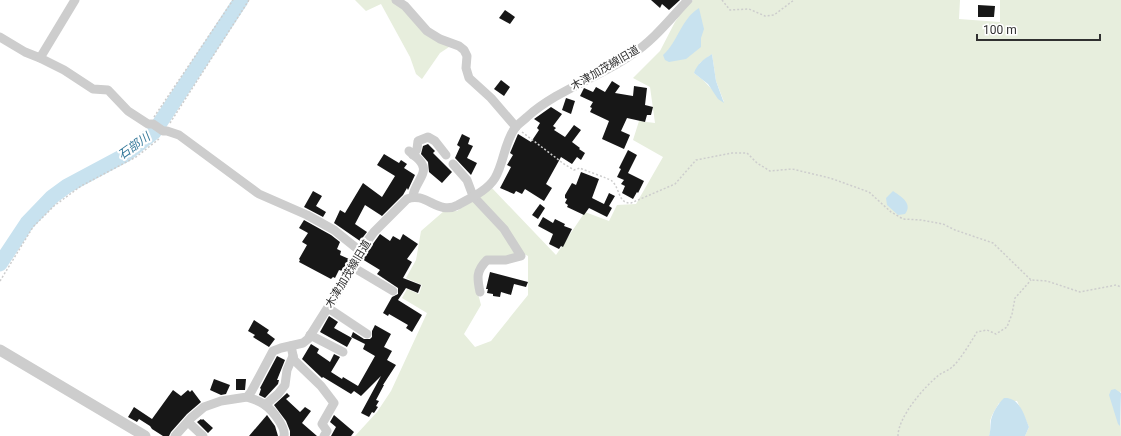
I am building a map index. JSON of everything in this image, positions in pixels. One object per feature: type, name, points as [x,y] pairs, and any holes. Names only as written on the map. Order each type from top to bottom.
[{"type":"street","points":[[40,58],[75,0]]},
{"type":"street","points":[[396,0],[405,6],[427,31],[459,46],[464,50],[467,56],[466,68],[469,78],[491,98],[516,127]]},
{"type":"street","name":"木津加茂線旧道","points":[[247,397],[252,392],[273,351],[303,343],[310,335],[328,308],[360,251],[374,232],[407,198],[413,196],[422,198],[441,207],[448,208],[458,205],[486,188],[496,177],[508,140],[516,127],[538,106],[630,56],[645,45],[688,0]]},
{"type":"street","points":[[0,37],[24,52],[64,70],[93,89],[108,90],[128,111],[150,124],[165,131],[179,135],[259,194],[307,215],[334,230],[360,251]]},
{"type":"street","points":[[413,196],[414,189],[424,174],[422,164],[411,153],[417,149],[418,141],[428,137],[435,141],[446,155]]},
{"type":"street","points":[[453,164],[467,180],[473,196],[504,229],[521,256],[506,260],[487,260],[482,266],[477,278],[480,292]]},
{"type":"street","points":[[352,266],[393,291]]},
{"type":"street","points":[[328,308],[367,334]]},
{"type":"street","points":[[310,335],[343,352]]},
{"type":"street","points":[[291,346],[294,360],[321,386],[334,403],[322,424],[327,431],[324,436]]},
{"type":"street","points":[[0,350],[146,436]]},
{"type":"street","points":[[265,405],[278,394],[285,385],[287,370],[293,356]]},
{"type":"street","points":[[175,436],[204,407],[221,401],[247,397],[265,405],[281,424],[285,432],[284,436]]},
{"type":"street","points":[[188,422],[202,436]]},
{"type":"path","points":[[150,124],[233,0]]},
{"type":"path","points":[[0,281],[33,227],[54,206],[81,186],[136,157],[159,140],[250,0]]},
{"type":"path","points":[[722,0],[730,10],[749,9],[765,16],[774,15],[794,0]]},
{"type":"path","points":[[516,127],[574,170],[580,168],[612,181],[623,201],[626,203],[631,203],[675,184],[696,160],[732,153],[747,153],[757,164],[770,171],[792,170],[830,178],[869,192],[891,212],[904,219],[943,224],[955,230],[993,243],[1031,280],[1046,281],[1080,292],[1116,285],[1121,287]]},
{"type":"path","points":[[898,436],[898,430],[902,420],[917,398],[939,375],[953,367],[977,332],[986,330],[996,334],[1007,327],[1012,314],[1015,298],[1031,280]]},
{"type":"green space","points":[[355,0],[394,0],[452,45],[440,53],[422,79],[416,74],[410,57],[381,4],[366,11]]},
{"type":"green space","points":[[693,0],[960,0],[959,19],[1000,22],[1000,0],[1121,0],[1121,436],[1025,436],[1029,427],[1017,401],[999,403],[992,414],[989,436],[355,436],[377,412],[391,391],[427,313],[402,298],[407,289],[419,294],[422,285],[406,278],[416,260],[421,231],[444,211],[457,211],[491,187],[556,255],[585,212],[609,221],[617,205],[636,204],[663,157],[633,140],[639,121],[655,123],[650,87],[633,78],[660,51],[682,12]],"holes":[[[712,54],[716,81],[724,102],[703,80],[694,73],[700,63]],[[522,253],[528,256],[528,295],[491,341],[475,347],[464,334],[481,305],[474,278],[488,258],[505,258]]]},
{"type":"water","points":[[699,8],[704,29],[701,38],[701,47],[686,59],[669,62],[665,60],[663,55],[668,50],[688,18]]},
{"type":"water","points":[[712,54],[716,81],[724,103],[718,99],[708,84],[694,73],[701,62]]},
{"type":"water","points":[[893,191],[903,198],[907,204],[908,207],[905,214],[898,215],[887,205],[886,198]]},
{"type":"water","points":[[1115,389],[1121,393],[1120,426],[1118,424],[1109,395],[1111,390]]},
{"type":"water","points":[[1004,398],[1014,400],[1021,408],[1029,427],[1025,436],[989,436],[993,414]]},
{"type":"building","points":[[651,0],[680,0],[669,10],[662,4],[660,8]]},
{"type":"building","points":[[978,5],[995,6],[994,17],[978,17]]},
{"type":"building","points":[[505,10],[515,17],[510,24],[499,18]]},
{"type":"building","points":[[501,80],[510,87],[504,96],[494,89]]},
{"type":"building","points":[[612,81],[620,86],[615,93],[633,96],[634,86],[647,88],[645,105],[653,107],[651,115],[647,115],[645,122],[627,118],[621,131],[630,135],[624,149],[602,139],[609,121],[590,112],[592,108],[590,107],[593,102],[580,96],[584,88],[593,92],[596,87],[605,92]]},
{"type":"building","points":[[566,98],[575,101],[571,114],[562,110]]},
{"type":"building","points":[[551,107],[562,114],[553,126],[556,128],[554,130],[565,137],[574,125],[581,130],[572,142],[585,153],[581,160],[577,157],[572,164],[561,157],[546,184],[552,188],[544,201],[525,189],[522,194],[516,191],[514,194],[500,188],[511,167],[507,165],[513,155],[510,153],[518,134],[531,142],[539,130],[537,128],[540,123],[534,119]]},
{"type":"building","points":[[462,134],[470,138],[468,144],[473,146],[467,158],[477,163],[471,175],[455,158],[460,147],[457,145]]},
{"type":"building","points":[[428,144],[435,151],[433,153],[452,172],[442,183],[429,172],[428,162],[421,154],[423,146]]},
{"type":"building","points":[[628,150],[637,155],[628,173],[644,181],[633,199],[622,193],[625,186],[621,184],[624,180],[617,177],[621,169],[619,168]]},
{"type":"building","points":[[384,154],[399,163],[401,160],[407,164],[404,168],[415,175],[408,190],[407,188],[403,195],[382,216],[365,205],[355,224],[367,232],[360,241],[334,223],[340,210],[345,213],[363,183],[382,197],[395,176],[377,165]]},
{"type":"building","points":[[581,172],[599,179],[592,198],[604,204],[609,193],[615,196],[609,206],[612,208],[607,217],[589,208],[584,215],[567,207],[568,205],[565,203],[567,199],[565,198],[565,195],[572,183],[576,185]]},
{"type":"building","points":[[313,191],[322,196],[316,206],[326,212],[323,217],[304,207]]},
{"type":"building","points":[[540,204],[545,208],[538,219],[532,215]]},
{"type":"building","points":[[543,217],[553,223],[555,219],[565,224],[564,226],[572,229],[563,247],[561,246],[559,249],[549,244],[553,234],[538,226]]},
{"type":"building","points":[[304,220],[331,235],[340,242],[337,249],[341,251],[340,255],[349,259],[342,271],[339,270],[335,278],[333,277],[331,279],[299,262],[299,259],[307,245],[302,242],[308,233],[299,228]]},
{"type":"building","points":[[380,234],[390,241],[393,236],[400,240],[403,234],[418,244],[407,259],[412,262],[403,278],[421,285],[418,293],[406,288],[398,300],[422,315],[412,332],[406,328],[408,325],[389,314],[388,316],[383,313],[392,297],[398,294],[398,288],[377,274],[380,270],[362,259]]},
{"type":"building","points":[[490,272],[528,282],[526,287],[514,284],[511,295],[501,292],[500,297],[493,296],[493,294],[487,293],[488,289],[486,289]]},
{"type":"building","points":[[329,316],[338,322],[334,328],[352,338],[347,347],[320,332]]},
{"type":"building","points":[[254,320],[269,330],[267,333],[275,339],[269,347],[253,337],[255,335],[248,331]]},
{"type":"building","points":[[375,325],[391,334],[384,347],[392,351],[387,360],[396,365],[383,385],[376,400],[379,401],[376,406],[378,407],[369,417],[361,413],[381,376],[361,396],[354,391],[351,394],[323,377],[322,378],[302,359],[311,344],[319,349],[317,353],[330,362],[334,354],[340,357],[331,372],[358,386],[375,356],[363,349],[365,344],[351,337],[353,332],[364,339],[370,339],[372,337],[372,331]]},
{"type":"building","points":[[277,356],[285,360],[277,380],[279,380],[278,384],[265,398],[259,395],[260,388]]},
{"type":"building","points":[[214,379],[230,385],[226,394],[221,395],[210,390]]},
{"type":"building","points":[[236,379],[246,379],[245,390],[236,390]]},
{"type":"building","points":[[173,390],[181,396],[188,390],[190,392],[192,390],[201,402],[187,414],[169,436],[163,436],[139,419],[137,422],[128,417],[134,407],[152,419]]},
{"type":"building","points":[[287,393],[290,396],[286,399],[300,412],[305,407],[311,411],[302,423],[317,436],[290,436],[290,431],[286,421],[274,405]]},
{"type":"building","points":[[267,415],[275,426],[278,436],[249,436]]},
{"type":"building","points":[[334,415],[354,432],[351,436],[331,436],[336,427],[330,422]]},
{"type":"building","points":[[201,419],[213,428],[208,433],[197,422]]},
{"type":"waterway","name":"石部川","points":[[0,264],[27,223],[52,197],[67,186],[125,155],[154,132],[241,0]]}]
